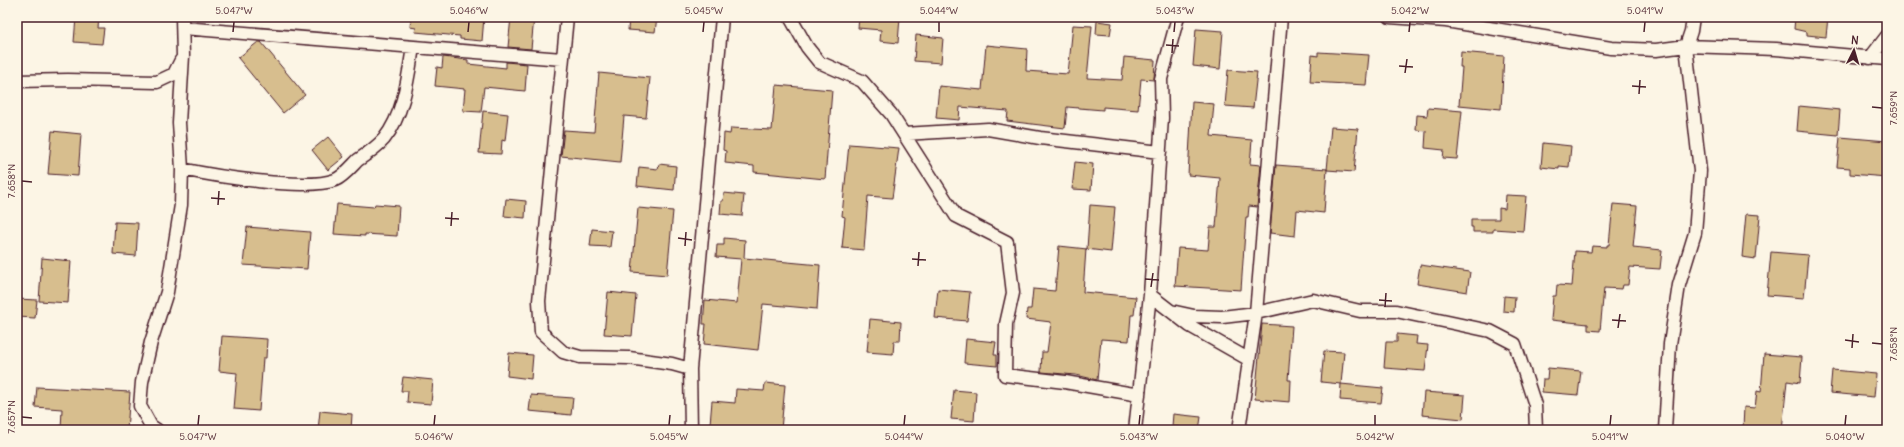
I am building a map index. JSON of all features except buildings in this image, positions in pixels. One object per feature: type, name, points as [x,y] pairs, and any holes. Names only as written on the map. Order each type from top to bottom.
[{"type":"street","points":[[567,17],[539,301],[541,332],[563,352],[580,357],[629,358],[672,364],[690,369]]},
{"type":"street","points":[[691,430],[690,369],[722,17]]},
{"type":"street","points":[[790,17],[807,47],[819,62],[862,81],[891,114],[956,216],[1007,242],[1013,293],[1006,324],[1005,375],[1065,382],[1139,395]]},
{"type":"street","points":[[1136,430],[1150,295],[1162,118],[1161,79],[1178,17]]},
{"type":"street","points":[[1239,430],[1248,359],[1256,313],[1281,17]]},
{"type":"street","points":[[1390,17],[1446,21],[1610,48],[1656,50],[1686,46],[1776,49],[1887,59]]},
{"type":"street","points":[[1664,430],[1670,344],[1679,285],[1695,233],[1700,170],[1686,46],[1691,31],[1693,17]]},
{"type":"street","points":[[157,430],[151,426],[140,406],[142,382],[151,342],[167,292],[181,205],[182,170],[179,123],[183,56],[182,22],[413,47],[562,59]]},
{"type":"street","points":[[1870,58],[1887,36]]},
{"type":"street","points":[[182,170],[209,175],[310,184],[336,180],[384,139],[394,121],[405,93],[413,47]]},
{"type":"street","points":[[17,80],[157,82],[174,74],[183,56]]},
{"type":"street","points":[[904,134],[988,129],[1040,138],[1160,152]]},
{"type":"street","points":[[1150,295],[1190,326],[1248,359]]},
{"type":"street","points":[[1171,311],[1194,316],[1222,317],[1256,313],[1313,300],[1360,311],[1396,311],[1490,331],[1515,344],[1535,406],[1536,430]]}]
